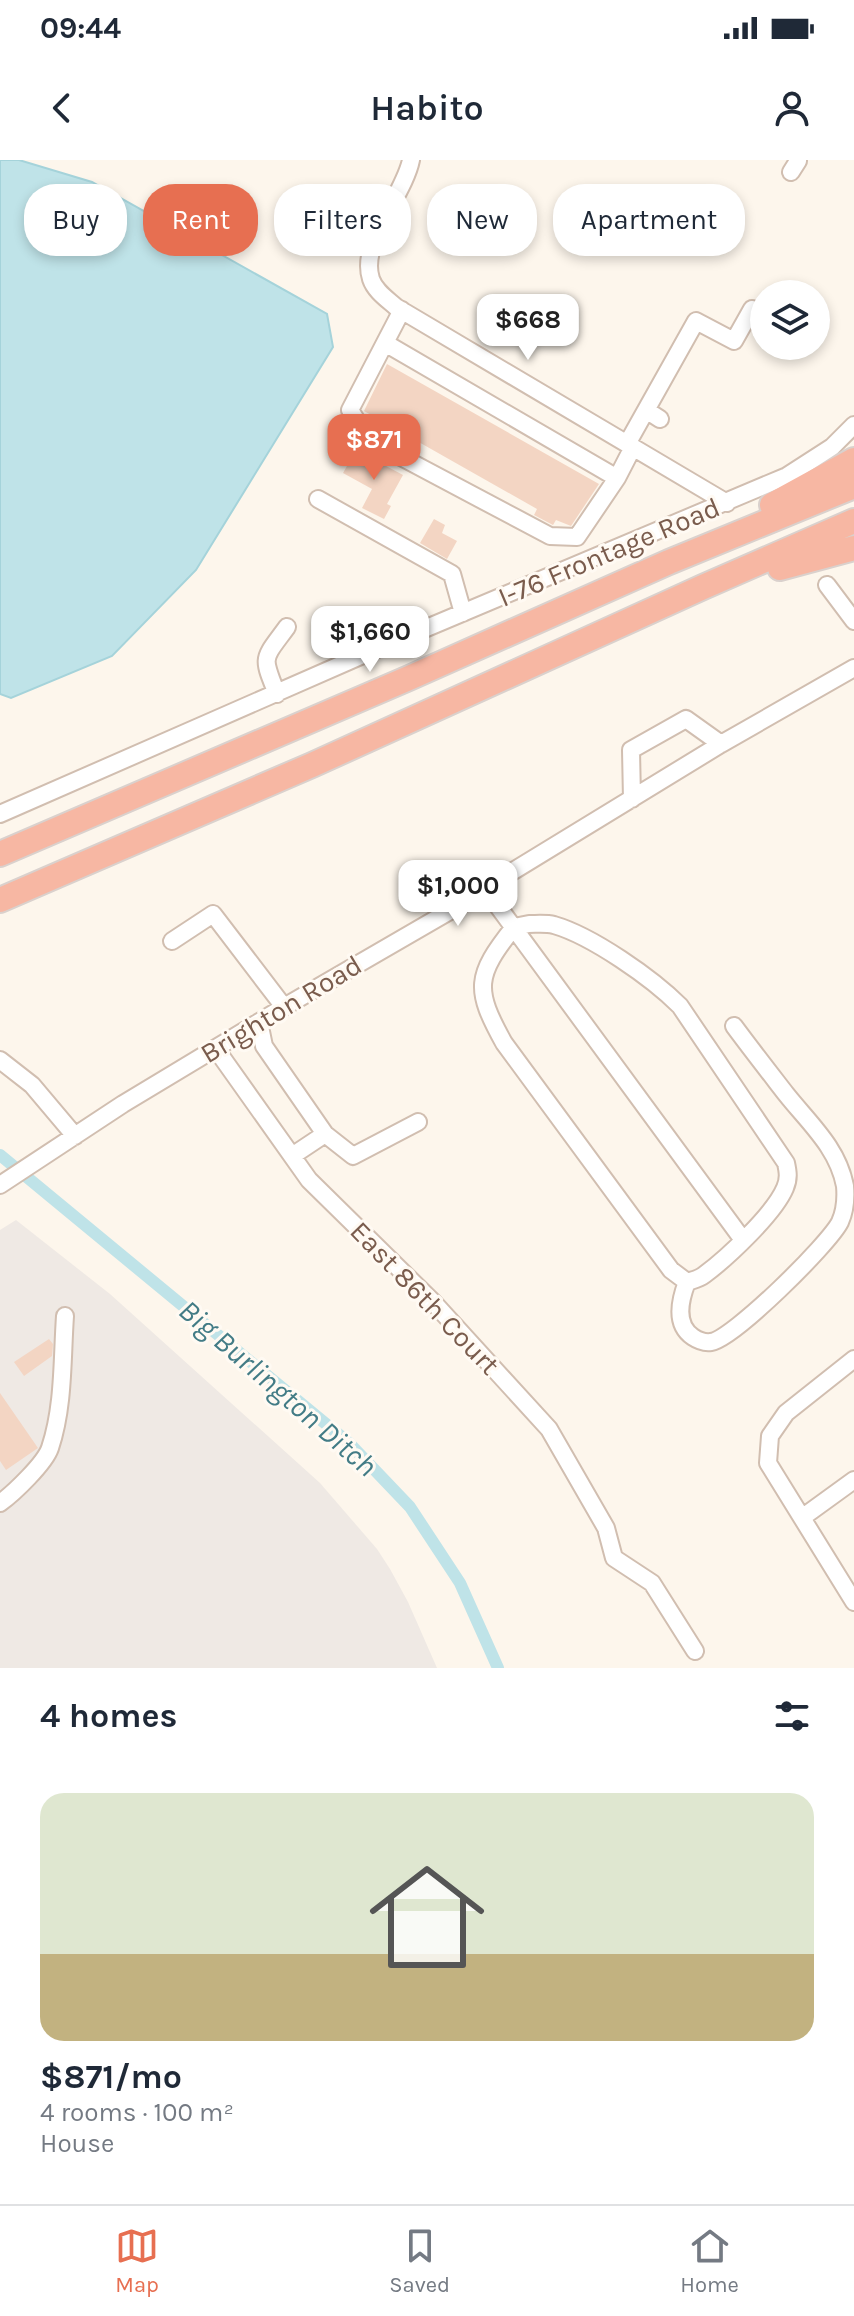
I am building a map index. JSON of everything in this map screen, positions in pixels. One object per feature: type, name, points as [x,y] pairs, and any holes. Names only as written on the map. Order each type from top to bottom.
[{"type":"highway","points":[[669,562],[711,533],[792,496],[854,460]]},
{"type":"highway","points":[[0,854],[669,562],[854,486]]},
{"type":"highway","points":[[0,900],[312,765],[854,521]]},
{"type":"highway","points":[[635,619],[675,611],[779,568],[854,548]]},
{"type":"street","points":[[411,160],[406,178],[373,245],[369,263],[371,279],[380,294],[727,503]]},
{"type":"street","points":[[402,310],[350,410],[369,440],[550,536],[577,537],[617,478],[630,445],[653,414],[696,321],[734,341],[750,313]]},
{"type":"street","points":[[385,343],[617,478]]},
{"type":"street","name":"I-76 Frontage Road","points":[[0,814],[787,476],[832,447],[854,425]]},
{"type":"street","points":[[318,499],[452,574],[463,613]]},
{"type":"street","points":[[827,585],[854,621]]},
{"type":"street","points":[[277,694],[265,664],[265,656],[287,627]]},
{"type":"street","name":"Brighton Road","points":[[2,1184],[259,1022],[486,890],[721,744],[854,668]]},
{"type":"street","points":[[632,799],[631,750],[686,719],[721,744]]},
{"type":"street","points":[[486,890],[743,1240]]},
{"type":"street","points":[[172,941],[213,914],[284,1007]]},
{"type":"street","points":[[553,924],[587,940],[652,979],[680,1006],[786,1163],[789,1174],[785,1189],[743,1240],[702,1278],[687,1282],[671,1270],[504,1043],[489,1016],[482,982],[490,956],[514,927],[553,924]]},
{"type":"street","points":[[259,1022],[264,1046],[325,1134],[353,1156],[418,1122]]},
{"type":"street","points":[[687,1282],[679,1302],[682,1323],[690,1335],[702,1342],[712,1342],[726,1336],[831,1237],[844,1209],[844,1184],[830,1148],[734,1026]]},
{"type":"street","name":"East 86th Court","points":[[216,1049],[309,1180],[434,1303],[549,1429],[606,1528],[614,1558],[652,1583],[695,1651]]},
{"type":"street","points":[[0,1060],[32,1085],[75,1136]]},
{"type":"street","points":[[292,1156],[325,1134]]},
{"type":"street","points":[[0,1503],[12,1495],[49,1450],[60,1397],[65,1316]]},
{"type":"street","points":[[854,1359],[786,1413],[770,1436],[768,1463],[854,1602]]},
{"type":"street","points":[[803,1517],[854,1480]]},
{"type":"shaded area","points":[[16,1220],[110,1294],[320,1483],[377,1549],[390,1569],[437,1668],[0,1668],[0,1230]]},
{"type":"water","points":[[0,160],[19,160],[96,184],[24,184],[24,256],[127,256],[127,202],[143,211],[143,256],[224,256],[327,314],[333,347],[196,570],[112,656],[11,698],[0,694]]},
{"type":"building","points":[[387,364],[599,484],[571,526],[556,520],[553,525],[534,515],[537,509],[364,411]]},
{"type":"building","points":[[356,450],[403,475],[387,504],[391,506],[384,519],[362,508],[372,489],[343,473]]},
{"type":"building","points":[[434,519],[445,525],[442,533],[457,541],[447,559],[420,543]]},
{"type":"building","points":[[49,1339],[53,1344],[52,1356],[24,1376],[14,1362]]},
{"type":"building","points":[[0,1393],[38,1448],[6,1470],[0,1461]]},
{"type":"waterway","name":"Big Burlington Ditch","points":[[0,1155],[349,1443],[410,1507],[460,1583],[498,1668]]}]
